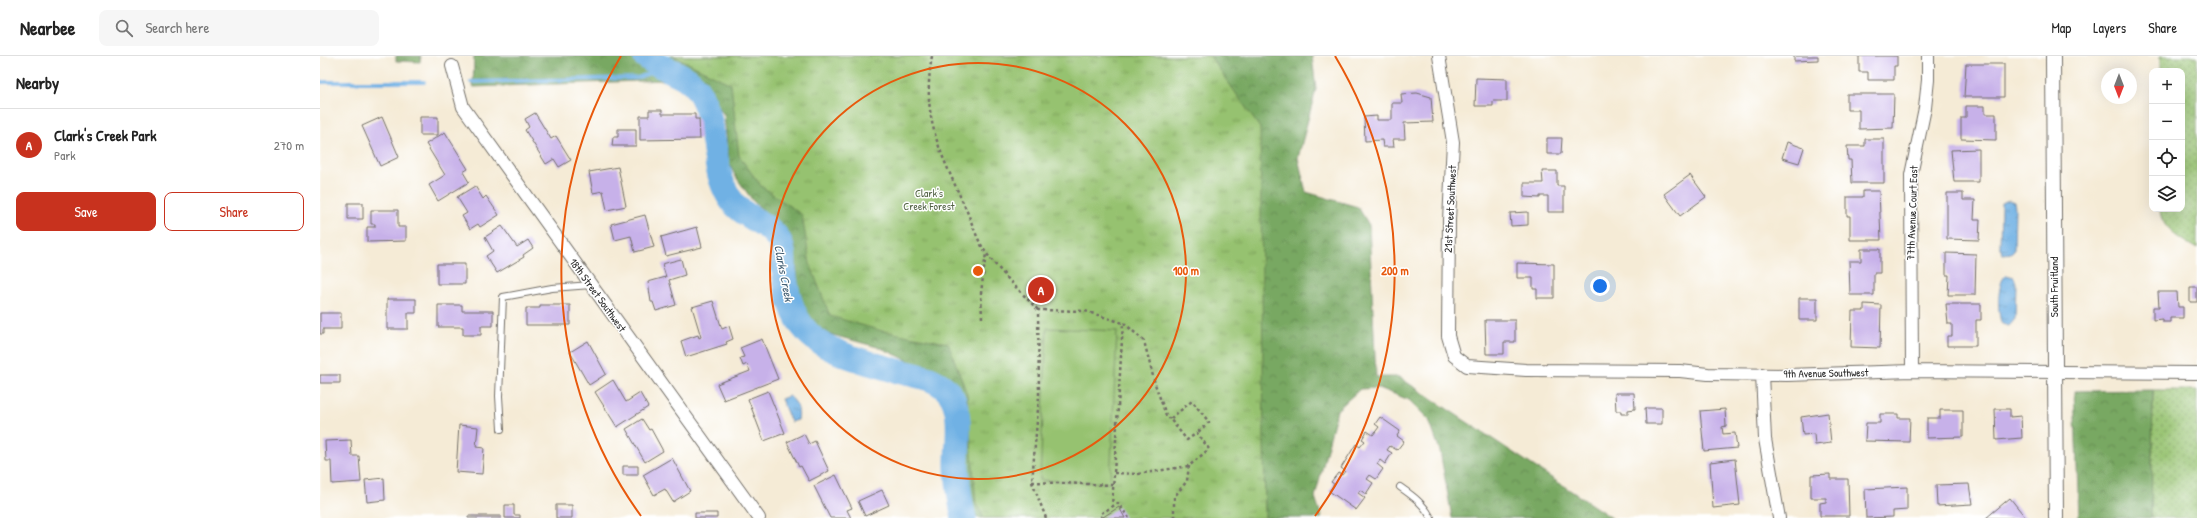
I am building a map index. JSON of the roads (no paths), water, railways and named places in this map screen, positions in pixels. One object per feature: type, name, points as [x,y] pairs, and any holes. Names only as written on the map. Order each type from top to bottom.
[{"type":"street","name":"21st Street Southwest","points":[[1439,56],[1453,142],[1449,220],[1447,323],[1450,344],[1458,360]]},
{"type":"street","name":"77th Avenue Court East","points":[[1912,371],[1911,175],[1925,108],[1928,80],[1928,56]]},
{"type":"street","name":"South Fruitland","points":[[2053,56],[2056,518]]},
{"type":"street","name":"18th Street Southwest","points":[[452,66],[463,107],[759,518]]},
{"type":"street","name":"9th Avenue Southwest","points":[[1458,360],[1467,366],[1491,369],[1680,371],[1708,374],[1912,371],[2197,373]]},
{"type":"street","points":[[1762,374],[1764,439],[1779,518]]},
{"type":"lane","points":[[501,429],[500,396],[503,297],[552,288],[591,285]]},
{"type":"lane","points":[[1400,487],[1416,498],[1426,509],[1431,518]]},
{"type":"water","points":[[2009,200],[2014,202],[2015,208],[2014,250],[2011,253],[2003,254],[2000,247],[2001,203]]},
{"type":"water","points":[[2006,275],[2014,277],[2016,283],[2015,319],[2009,326],[2002,324],[1999,314],[1999,291]]},
{"type":"water","points":[[789,396],[796,404],[799,413],[798,420],[791,422],[781,399]]},
{"type":"waterway","name":"Clarks Creek","points":[[645,56],[658,65],[679,74],[697,89],[704,101],[712,129],[716,157],[723,184],[734,204],[770,229],[780,242],[783,252],[788,295],[798,319],[808,333],[825,346],[848,356],[934,381],[947,390],[952,397],[958,422],[957,468],[959,493],[964,518]]},
{"type":"waterway","points":[[471,82],[637,78],[663,68]]},
{"type":"waterway","points":[[320,82],[424,82]]},
{"type":"place","name":"Clark's Creek Park","points":[[1041,290]]},
{"type":"park label","name":"Clark's Creek Forest","points":[[929,199]]}]
